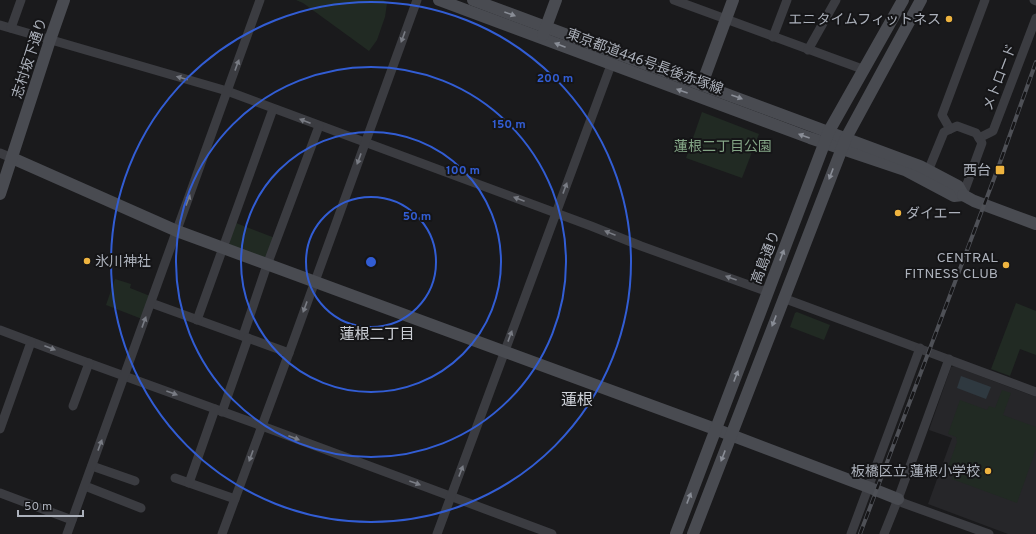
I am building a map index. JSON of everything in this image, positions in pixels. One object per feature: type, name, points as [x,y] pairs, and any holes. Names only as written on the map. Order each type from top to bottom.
[{"type":"main road","name":"志村坂下通り","points":[[0,194],[64,0]]},
{"type":"main road","name":"東京都道446号長後赤塚線","points":[[439,0],[702,84],[920,166],[926,175]]},
{"type":"main road","name":"東京都道446号長後赤塚線","points":[[473,0],[611,65],[841,149],[905,170],[926,175]]},
{"type":"main road","points":[[544,33],[556,0]]},
{"type":"main road","points":[[702,84],[733,0]]},
{"type":"main road","name":"高島通り","points":[[676,534],[829,131],[903,0]]},
{"type":"main road","points":[[693,534],[841,149],[921,0]]},
{"type":"main road","points":[[12,158],[177,231],[868,486],[898,499]]},
{"type":"main road","points":[[926,175],[958,186],[962,195],[974,201],[1036,224]]},
{"type":"street","points":[[11,28],[21,0]]},
{"type":"street","points":[[67,534],[260,0]]},
{"type":"street","points":[[222,534],[417,0]]},
{"type":"street","points":[[677,0],[864,70]]},
{"type":"street","points":[[773,37],[787,0]]},
{"type":"street","points":[[808,50],[836,0]]},
{"type":"street","points":[[950,128],[942,115],[985,0]]},
{"type":"street","name":"メトロード","points":[[979,138],[993,131],[1036,18]]},
{"type":"street","points":[[0,25],[227,91],[768,292]]},
{"type":"street","points":[[437,534],[611,65]]},
{"type":"street","points":[[197,320],[273,109]]},
{"type":"street","points":[[189,483],[246,337],[267,265],[319,126]]},
{"type":"street","points":[[926,175],[944,132],[957,126],[976,133],[982,143],[962,195]]},
{"type":"street","points":[[0,153],[12,158]]},
{"type":"street","points":[[783,298],[1036,392]]},
{"type":"street","points":[[151,303],[289,353]]},
{"type":"street","points":[[0,330],[552,534]]},
{"type":"street","points":[[0,429],[32,342]]},
{"type":"street","points":[[851,534],[920,348]]},
{"type":"street","points":[[884,534],[949,359]]},
{"type":"street","points":[[73,406],[89,363]]},
{"type":"street","points":[[92,466],[135,481]]},
{"type":"street","points":[[176,478],[235,499]]},
{"type":"street","points":[[84,486],[141,508]]},
{"type":"street","points":[[0,493],[72,520]]},
{"type":"street","points":[[898,499],[903,503],[989,534]]},
{"type":"shaded area","name":"板橋区立 蓮根小学校","points":[[954,366],[1036,397],[1036,534],[1008,534],[928,504],[952,438],[929,430],[951,367]]},
{"type":"shaded area","points":[[961,376],[991,387],[986,399],[957,388]]},
{"type":"green space","points":[[296,0],[383,0],[387,3],[385,17],[377,40],[369,51],[303,3]]},
{"type":"green space","name":"蓮根二丁目公園","points":[[702,112],[759,134],[742,178],[686,158]]},
{"type":"green space","points":[[236,223],[275,238],[268,256],[263,258],[230,245],[229,242]]},
{"type":"green space","points":[[115,279],[131,284],[130,288],[150,296],[142,319],[106,305]]},
{"type":"green space","points":[[1016,303],[1036,311],[1036,355],[1020,349],[1010,376],[991,369]]},
{"type":"green space","points":[[797,312],[830,325],[824,340],[790,327],[795,313]]},
{"type":"green space","points":[[1002,390],[1011,393],[1003,415],[1036,427],[1036,449],[1017,503],[952,479],[955,470],[948,467],[957,442],[956,437],[948,434],[960,400],[987,410],[989,406],[995,408]]},
{"type":"railway","points":[[860,534],[998,168],[1036,62]]},
{"type":"place","name":"エニタイムフィットネス","points":[[949,19]]},
{"type":"place","name":"西台","points":[[1000,170]]},
{"type":"place","name":"ダイエー","points":[[898,213]]},
{"type":"place","name":"氷川神社","points":[[87,261]]},
{"type":"place","name":"CENTRAL FITNESS CLUB","points":[[1006,265]]},
{"type":"place","name":"板橋区立 蓮根小学校","points":[[988,471]]},
{"type":"district","name":"蓮根二丁目","points":[[377,334]]},
{"type":"district","name":"蓮根","points":[[577,399]]}]
